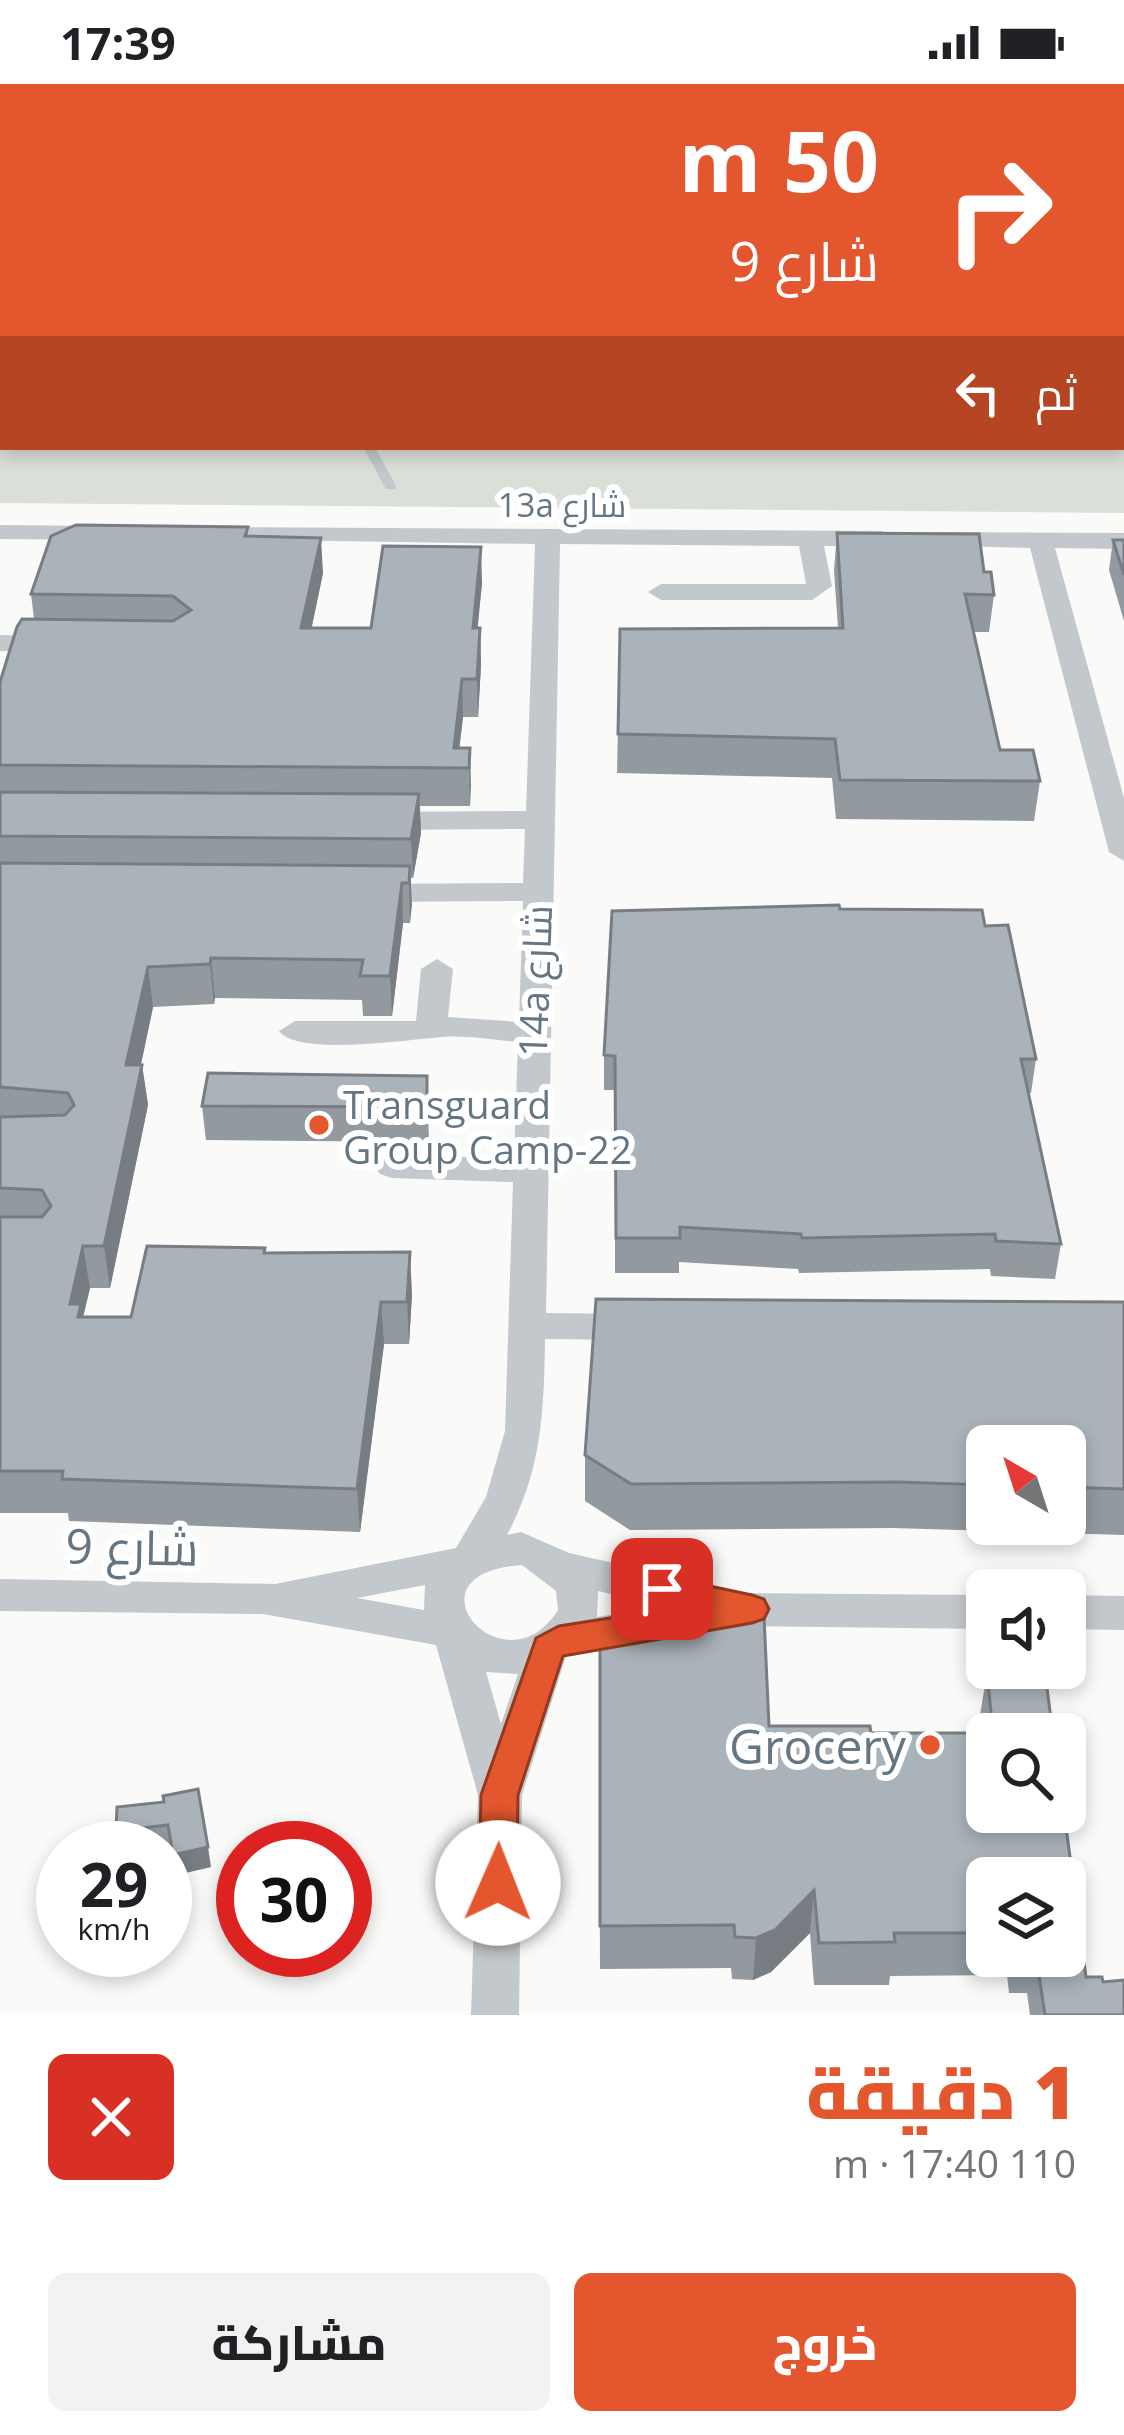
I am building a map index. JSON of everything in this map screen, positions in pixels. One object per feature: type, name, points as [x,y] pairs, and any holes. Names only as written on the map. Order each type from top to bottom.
[{"type":"street","points":[[1,534],[121,533]]},
{"type":"street","name":"13a شارع","points":[[192,533],[1124,541]]},
{"type":"street","name":"14a شارع","points":[[468,1559],[504,1506],[518,1467],[527,1326],[548,536]]},
{"type":"street","points":[[661,592],[812,592],[819,586],[810,538]]},
{"type":"street","points":[[1041,541],[1124,852]]},
{"type":"street","points":[[0,643],[92,644]]},
{"type":"street","points":[[351,821],[539,820]]},
{"type":"street","points":[[336,892],[537,892]]},
{"type":"street","points":[[437,969],[431,1019],[438,1028]]},
{"type":"street","points":[[296,1030],[396,1034],[438,1028],[532,1033]]},
{"type":"street","points":[[392,1166],[531,1171]]},
{"type":"street","points":[[527,1326],[684,1328]]},
{"type":"street","points":[[495,2015],[500,1795],[440,1607],[443,1588],[468,1559],[495,1549],[521,1548],[545,1554],[565,1568],[752,1609]]},
{"type":"street","name":"شارع 9","points":[[262,1598],[468,1559]]},
{"type":"street","points":[[500,1795],[554,1644],[578,1610],[577,1588],[565,1568]]},
{"type":"street","name":"شارع 9","points":[[0,1595],[262,1598],[452,1634]]},
{"type":"street","points":[[452,1634],[474,1650],[498,1657],[524,1656],[554,1644],[752,1609],[966,1612]]},
{"type":"street","points":[[1086,1612],[1124,1613]]},
{"type":"lane","points":[[371,450],[390,486]]},
{"type":"shaded area","points":[[0,450],[1124,450],[1124,513],[0,503]]},
{"type":"building","points":[[76,525],[248,527],[245,536],[321,538],[301,628],[371,628],[383,546],[481,547],[473,628],[480,628],[477,679],[462,679],[454,748],[470,748],[469,768],[0,765],[0,682],[22,619],[173,621],[191,610],[173,596],[31,594],[51,536]]},
{"type":"building","points":[[837,533],[979,534],[984,572],[991,572],[994,595],[965,594],[1000,750],[1033,750],[1040,781],[840,780],[835,739],[618,734],[620,629],[843,628]]},
{"type":"building","points":[[1113,540],[1124,540],[1124,575]]},
{"type":"building","points":[[0,792],[419,794],[411,839],[0,836]]},
{"type":"building","points":[[0,863],[410,866],[409,883],[402,883],[390,976],[360,976],[363,960],[211,958],[210,964],[148,967],[126,1065],[142,1065],[104,1246],[83,1246],[70,1304],[81,1304],[78,1317],[131,1317],[147,1246],[265,1248],[264,1253],[410,1252],[407,1302],[381,1302],[357,1489],[62,1479],[63,1471],[0,1471],[0,1217],[42,1217],[51,1206],[42,1190],[0,1188],[0,1117],[65,1115],[74,1105],[68,1093],[0,1087]]},
{"type":"building","points":[[839,905],[840,909],[982,910],[985,926],[1008,925],[1036,1059],[1021,1059],[1061,1244],[996,1241],[995,1234],[802,1238],[801,1234],[680,1227],[680,1238],[616,1238],[615,1056],[604,1055],[612,911]]},
{"type":"building","points":[[208,1073],[427,1076],[427,1107],[202,1106]]},
{"type":"building","points":[[596,1299],[1124,1302],[1124,1489],[1086,1488],[1086,1425],[966,1425],[966,1484],[631,1484],[585,1455]]},
{"type":"building","points":[[723,1597],[724,1613],[764,1616],[769,1726],[966,1733],[966,1833],[1067,1833],[1070,1857],[966,1857],[966,1933],[894,1933],[895,1942],[819,1943],[814,1890],[775,1930],[756,1938],[735,1937],[734,1925],[600,1926],[600,1641],[636,1613],[691,1614],[689,1598]]},
{"type":"building","points":[[989,1689],[1047,1689],[1050,1713],[991,1713]]},
{"type":"building","points":[[198,1789],[208,1847],[192,1851],[192,1821],[116,1821],[117,1807],[164,1802],[163,1796]]},
{"type":"building","points":[[1039,1977],[1124,1980],[1124,2015],[1045,2015]]},
{"type":"place","name":"Transguard Group Camp-22","points":[[319,1125]]},
{"type":"place","name":"Grocery","points":[[930,1745]]},
{"type":"route","points":[[498,1883],[500,1795],[548,1648],[559,1640],[752,1609],[662,1589]]}]
